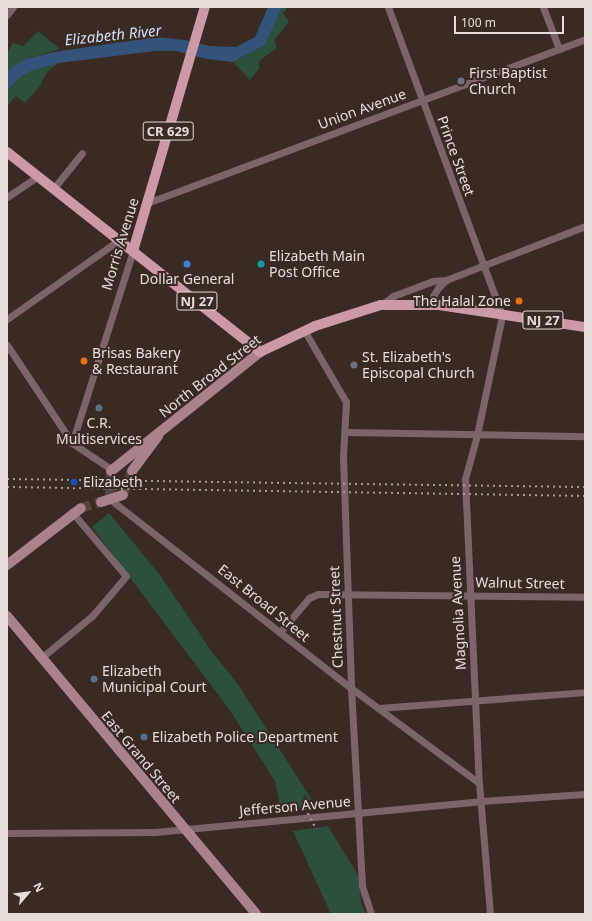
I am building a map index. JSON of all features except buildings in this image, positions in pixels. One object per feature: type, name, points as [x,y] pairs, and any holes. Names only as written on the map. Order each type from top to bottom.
[{"type":"main road","name":"Morris Avenue","points":[[133,251],[205,7]]},
{"type":"main road","name":"NJ 27","points":[[7,152],[260,352]]},
{"type":"main road","name":"North Broad Street","points":[[260,352],[304,330],[381,305],[433,304],[585,327]]},
{"type":"street","points":[[7,15],[13,7]]},
{"type":"street","name":"Prince Street","points":[[388,7],[501,314]]},
{"type":"street","points":[[543,7],[559,49]]},
{"type":"street","name":"Union Avenue","points":[[147,203],[585,39]]},
{"type":"street","points":[[53,189],[82,153]]},
{"type":"street","points":[[7,197],[38,176]]},
{"type":"street","points":[[381,305],[394,296],[433,281],[446,280],[585,226]]},
{"type":"street","points":[[7,318],[119,240]]},
{"type":"street","name":"Morris Avenue","points":[[72,443],[133,251]]},
{"type":"street","points":[[433,304],[433,296],[446,280]]},
{"type":"street","name":"Magnolia Avenue","points":[[490,914],[479,783],[471,594],[464,479],[477,434],[501,314]]},
{"type":"street","name":"Chestnut Street","points":[[304,330],[346,402],[346,432],[343,456],[351,688],[362,886],[371,914]]},
{"type":"street","points":[[7,345],[72,443],[111,470]]},
{"type":"street","name":"North Broad Street","points":[[111,470],[145,442],[158,435],[260,352]]},
{"type":"street","points":[[346,432],[585,436]]},
{"type":"street","name":"North Broad Street","points":[[132,471],[158,435]]},
{"type":"street","points":[[107,499],[123,495]]},
{"type":"street","name":"East Broad Street","points":[[107,499],[351,688],[479,783]]},
{"type":"street","points":[[9,560],[76,510],[126,576],[92,616],[41,658]]},
{"type":"street","name":"Walnut Street","points":[[280,632],[313,595],[347,593],[585,597]]},
{"type":"street","name":"East Grand Street","points":[[7,616],[256,914]]},
{"type":"street","points":[[379,708],[585,692]]},
{"type":"street","name":"Jefferson Avenue","points":[[7,833],[184,829],[358,814],[481,801],[585,794]]},
{"type":"green space","points":[[282,7],[288,7],[283,13],[289,22],[274,40],[277,48],[259,61],[259,69],[250,80],[233,62],[265,45]]},
{"type":"green space","points":[[38,31],[60,49],[26,59],[7,72],[7,54],[13,43],[23,46]]},
{"type":"green space","points":[[59,63],[48,71],[39,87],[25,103],[16,96],[7,106],[7,91],[19,78],[31,71]]},
{"type":"green space","points":[[109,513],[160,575],[212,652],[237,683],[316,806],[278,809],[279,799],[275,781],[229,709],[92,527]]},
{"type":"green space","points":[[328,826],[359,877],[361,903],[366,914],[331,914],[293,831]]},
{"type":"water","points":[[268,7],[282,7],[265,45],[233,62],[207,59],[176,51],[155,51],[59,63],[31,71],[19,78],[7,91],[7,72],[12,67],[26,59],[54,52],[156,37],[185,40],[210,46],[236,47],[255,37]]},
{"type":"tunnel","points":[[110,495],[111,471]]},
{"type":"tunnel","points":[[123,495],[132,471]]},
{"type":"tunnel","points":[[81,508],[101,502]]},
{"type":"railway","points":[[7,479],[585,487]]},
{"type":"railway","points":[[7,487],[585,496]]},
{"type":"railway","points":[[305,808],[316,829]]},
{"type":"place","name":"First Baptist Church","points":[[461,81]]},
{"type":"place","name":"Dollar General","points":[[187,264]]},
{"type":"place","name":"Elizabeth Main Post Office","points":[[261,264]]},
{"type":"place","name":"The Halal Zone","points":[[519,301]]},
{"type":"place","name":"Brisas Bakery & Restaurant","points":[[84,361]]},
{"type":"place","name":"St. Elizabeth's Episcopal Church","points":[[354,365]]},
{"type":"place","name":"C.R. Multiservices","points":[[99,408]]},
{"type":"place","name":"Elizabeth","points":[[74,482]]},
{"type":"place","name":"Elizabeth Municipal Court","points":[[94,679]]},
{"type":"place","name":"Elizabeth Police Department","points":[[144,737]]},
{"type":"water label","name":"Elizabeth River","points":[[113,35]]}]
